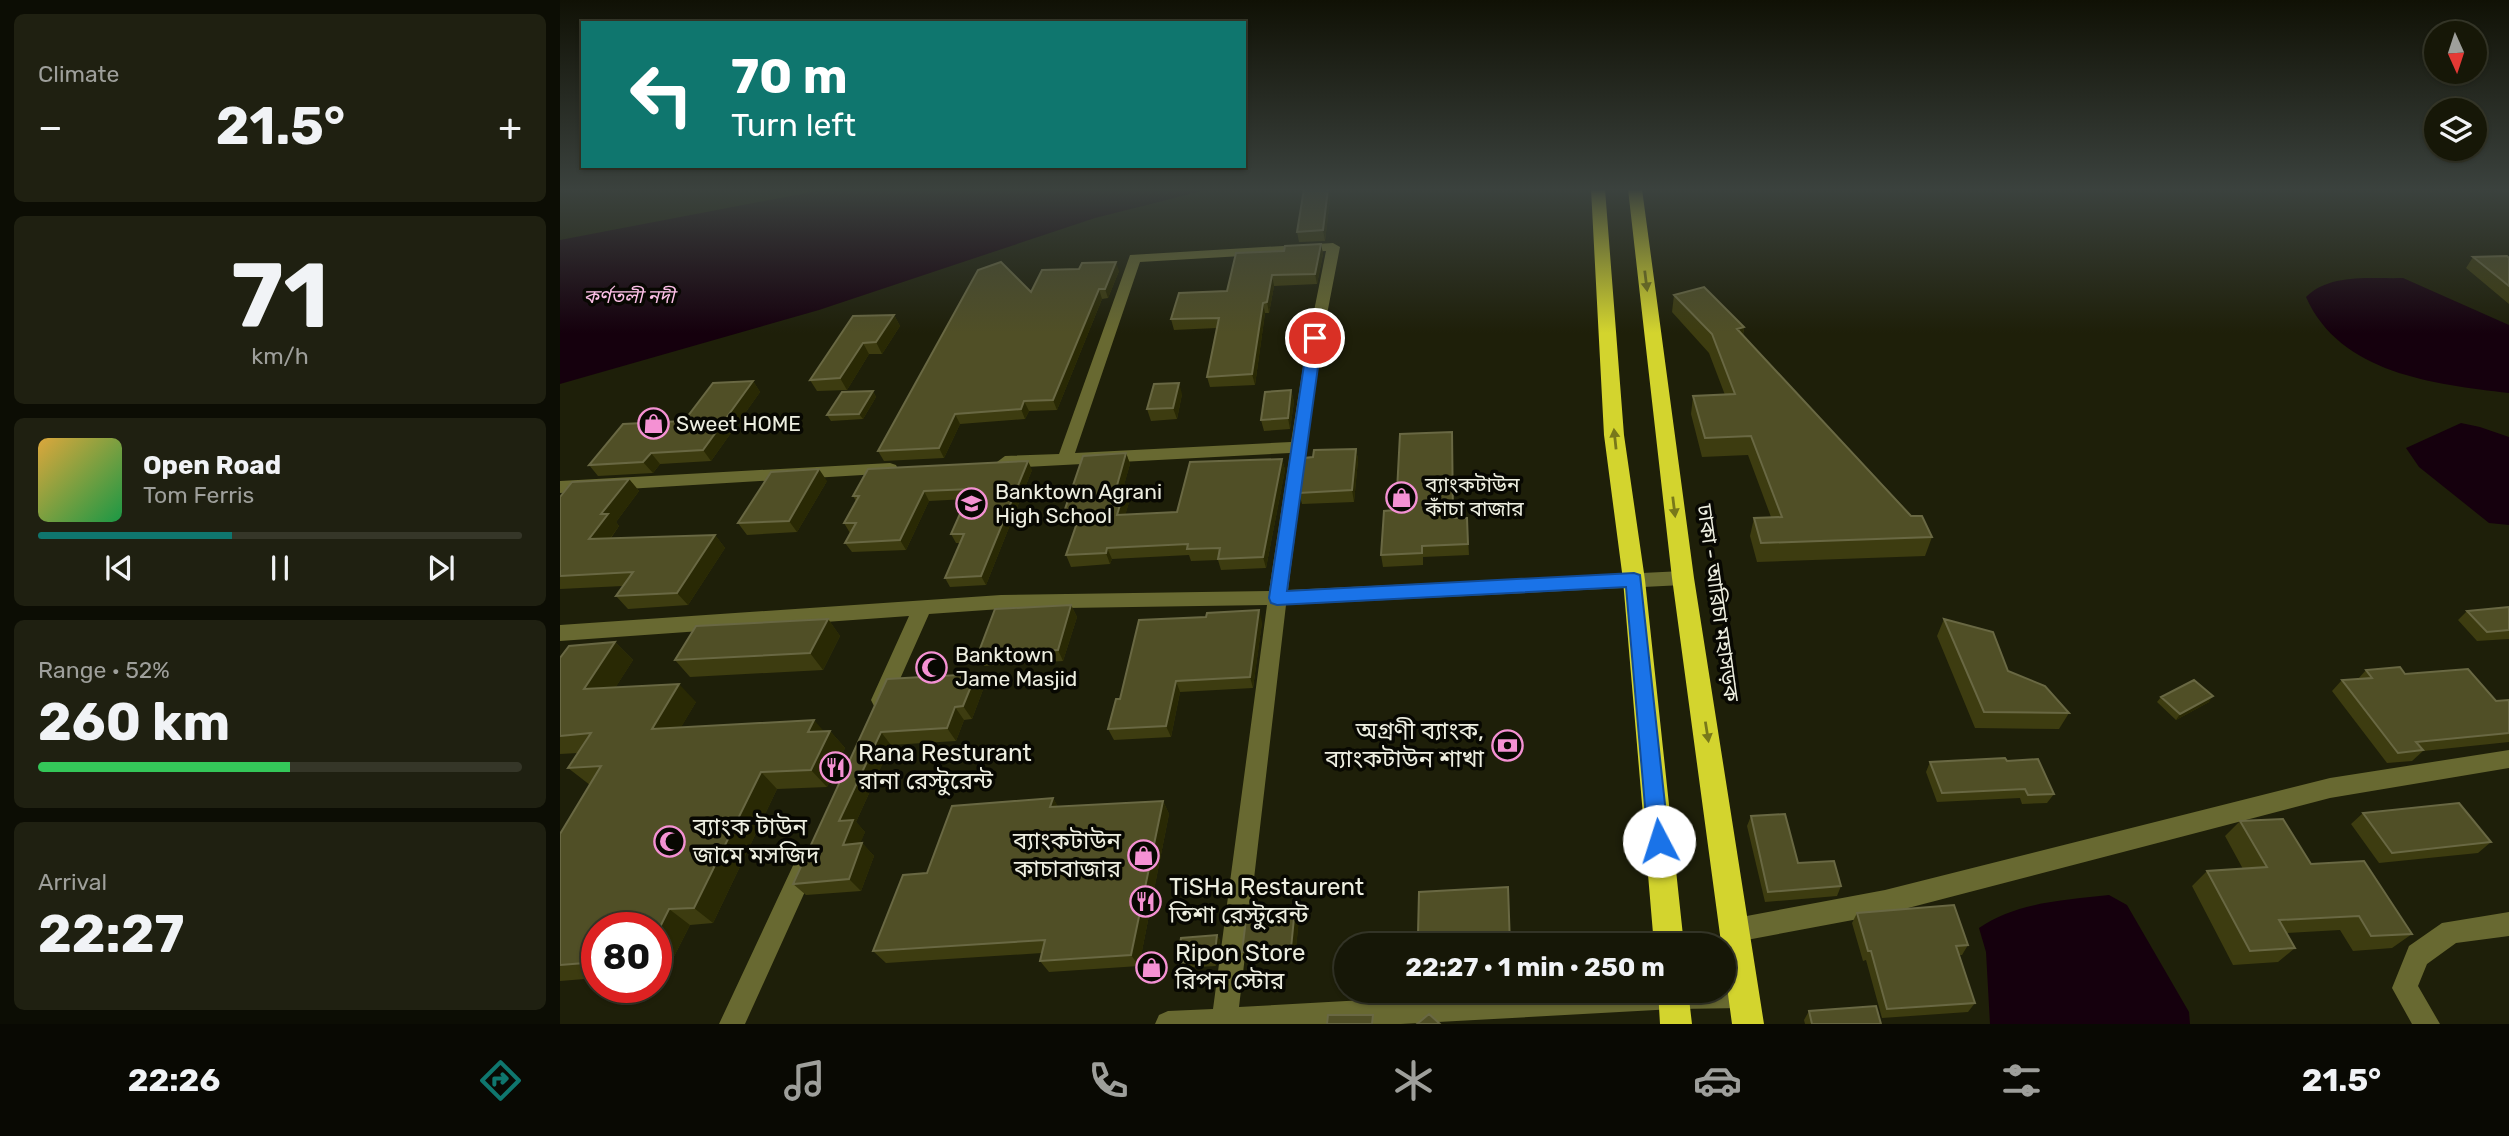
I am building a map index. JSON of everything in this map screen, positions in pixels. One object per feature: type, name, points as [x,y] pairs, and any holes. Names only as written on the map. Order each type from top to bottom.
[{"type":"highway","points":[[1601,237],[1614,435],[1634,580],[1668,933]]},
{"type":"highway","name":"ঢাকা - আরিচা মহাসড়ক","points":[[1641,237],[1683,578],[1748,1024]]},
{"type":"street","points":[[1065,459],[1135,258],[1333,247],[1311,361],[1277,598],[1225,1022]]},
{"type":"street","points":[[983,463],[1300,447]]},
{"type":"street","points":[[560,487],[901,468]]},
{"type":"street","points":[[568,638],[1001,602],[1277,598],[1683,578]]},
{"type":"street","points":[[871,721],[923,607]]},
{"type":"street","points":[[1736,930],[1885,902],[2330,788],[2509,759]]},
{"type":"street","points":[[732,1024],[813,847]]},
{"type":"street","points":[[2427,1024],[2405,988],[2417,955],[2451,932],[2509,924]]},
{"type":"street","points":[[1736,996],[1744,995]]},
{"type":"street","points":[[1168,1024],[1674,1003]]},
{"type":"water","name":"কর্ণতলী নদী","points":[[577,237],[1039,237],[819,310],[560,384],[560,240]]},
{"type":"water","points":[[2403,278],[2509,325],[2509,393],[2421,379],[2365,359],[2342,343],[2321,323],[2306,297],[2316,289],[2339,281]]},
{"type":"water","points":[[2461,423],[2509,437],[2509,525],[2489,523],[2419,467],[2406,448]]},
{"type":"water","points":[[2109,895],[2127,905],[2189,1012],[2190,1024],[1990,1024],[1986,952],[1979,928],[1993,919],[2025,907]]},
{"type":"building","points":[[1321,244],[1315,274],[1272,275],[1267,302],[1263,303],[1252,374],[1207,377],[1219,318],[1171,319],[1179,293],[1227,291],[1236,253],[1284,251],[1285,246]]},
{"type":"building","points":[[2507,256],[2509,286],[2473,257]]},
{"type":"building","points":[[1001,262],[1031,292],[1042,270],[1079,269],[1082,263],[1116,262],[1105,289],[1099,289],[1053,400],[1024,401],[1021,409],[955,414],[939,448],[878,451],[978,270]]},
{"type":"building","points":[[1704,287],[1744,327],[1737,329],[1911,516],[1922,516],[1932,537],[1761,543],[1754,518],[1782,517],[1751,436],[1705,438],[1693,396],[1735,394],[1712,334],[1674,295]]},
{"type":"building","points":[[894,315],[876,342],[863,343],[840,378],[810,380],[853,316]]},
{"type":"building","points":[[753,381],[703,450],[651,453],[643,462],[589,465],[623,424],[684,421],[713,383]]},
{"type":"building","points":[[1179,383],[1173,408],[1147,409],[1154,384]]},
{"type":"building","points":[[1291,390],[1288,418],[1261,420],[1265,392]]},
{"type":"building","points":[[873,391],[859,414],[827,415],[842,392]]},
{"type":"building","points":[[1452,432],[1453,518],[1467,518],[1468,544],[1422,546],[1422,553],[1381,555],[1384,511],[1396,510],[1400,434]]},
{"type":"building","points":[[1356,449],[1352,490],[1299,493],[1304,458],[1313,457],[1314,450]]},
{"type":"building","points":[[1126,453],[1116,489],[1125,488],[1117,515],[1177,512],[1190,462],[1282,459],[1263,557],[1218,559],[1220,548],[1187,549],[1188,544],[1107,548],[1106,553],[1066,555],[1081,511],[1064,512],[1083,456]]},
{"type":"building","points":[[1028,461],[981,576],[945,578],[964,534],[951,534],[971,489],[924,491],[900,540],[845,543],[856,523],[844,523],[859,496],[853,496],[868,469]]},
{"type":"building","points":[[819,469],[789,521],[738,523],[771,472]]},
{"type":"building","points":[[629,479],[601,514],[608,514],[589,539],[715,535],[677,593],[616,596],[633,572],[560,576],[560,497],[572,482]]},
{"type":"building","points":[[1071,605],[1058,650],[978,654],[995,609]]},
{"type":"building","points":[[2509,607],[2509,630],[2487,632],[2467,611]]},
{"type":"building","points":[[1259,610],[1250,677],[1176,681],[1166,726],[1108,729],[1116,699],[1120,699],[1139,620],[1206,617],[1207,613]]},
{"type":"building","points":[[828,619],[810,653],[675,660],[696,626]]},
{"type":"building","points":[[1944,619],[1993,632],[2008,671],[2045,686],[2069,713],[1984,712]]},
{"type":"building","points":[[615,642],[584,689],[679,684],[652,729],[814,720],[808,732],[830,731],[811,770],[761,772],[694,908],[669,909],[668,912],[581,912],[581,963],[560,965],[560,834],[601,766],[568,768],[591,733],[560,736],[560,658],[569,646]]},
{"type":"building","points":[[2400,667],[2405,674],[2468,669],[2496,701],[2509,700],[2509,733],[2416,742],[2423,750],[2398,753],[2342,680],[2372,678],[2366,670]]},
{"type":"building","points":[[976,674],[963,706],[955,707],[947,728],[881,732],[839,821],[853,820],[843,845],[862,843],[849,879],[793,884],[887,679]]},
{"type":"building","points":[[2194,680],[2213,696],[2180,714],[2161,697]]},
{"type":"building","points":[[2005,758],[2007,761],[2038,759],[2054,794],[2028,795],[2025,789],[1942,793],[1930,762]]},
{"type":"building","points":[[1053,798],[1050,807],[1163,801],[1131,955],[1040,961],[1045,940],[873,951],[903,875],[927,873],[952,806]]},
{"type":"building","points":[[2459,803],[2491,842],[2392,853],[2363,813]]},
{"type":"building","points":[[1785,814],[1798,863],[1834,861],[1841,886],[1768,892],[1751,816]]},
{"type":"building","points":[[2283,819],[2311,864],[2364,861],[2412,934],[2371,936],[2359,916],[2279,920],[2295,948],[2250,951],[2207,871],[2267,867],[2240,821]]},
{"type":"building","points":[[1508,887],[1510,933],[1418,933],[1419,892]]},
{"type":"building","points":[[1954,905],[1968,945],[1956,946],[1975,1003],[1887,1009],[1857,913]]},
{"type":"building","points":[[1295,908],[1291,948],[1242,952],[1247,911]]},
{"type":"building","points":[[1217,935],[1214,961],[1177,963],[1181,938]]},
{"type":"building","points":[[1876,1006],[1881,1024],[1812,1024],[1809,1011]]},
{"type":"building","points":[[1429,1014],[1440,1024],[1417,1024]]},
{"type":"building","points":[[1328,1015],[1373,1015],[1372,1024],[1327,1024]]},
{"type":"place","name":"Sweet HOME","points":[[653,424]]},
{"type":"place","name":"ব্যাংকটাউন কাঁচা বাজার","points":[[1402,497]]},
{"type":"place","name":"Banktown Agrani High School","points":[[972,504]]},
{"type":"place","name":"Banktown Jame Masjid","points":[[932,667]]},
{"type":"place","name":"অগ্রণী ব্যাংক, ব্যাংকটাউন শাখা","points":[[1507,745]]},
{"type":"place","name":"Rana Resturant রানা রেস্টুরেন্ট","points":[[835,767]]},
{"type":"place","name":"ব্যাংক টাউন জামে মসজিদ","points":[[670,841]]},
{"type":"place","name":"ব্যাংকটাউন কাচাবাজার","points":[[1144,855]]},
{"type":"place","name":"TiSHa Restaurent তিশা রেস্টুরেন্ট","points":[[1146,901]]},
{"type":"place","name":"Ripon Store রিপন স্টোর","points":[[1152,967]]},
{"type":"route","points":[[1315,338],[1277,598],[1634,580],[1659,841]]}]
